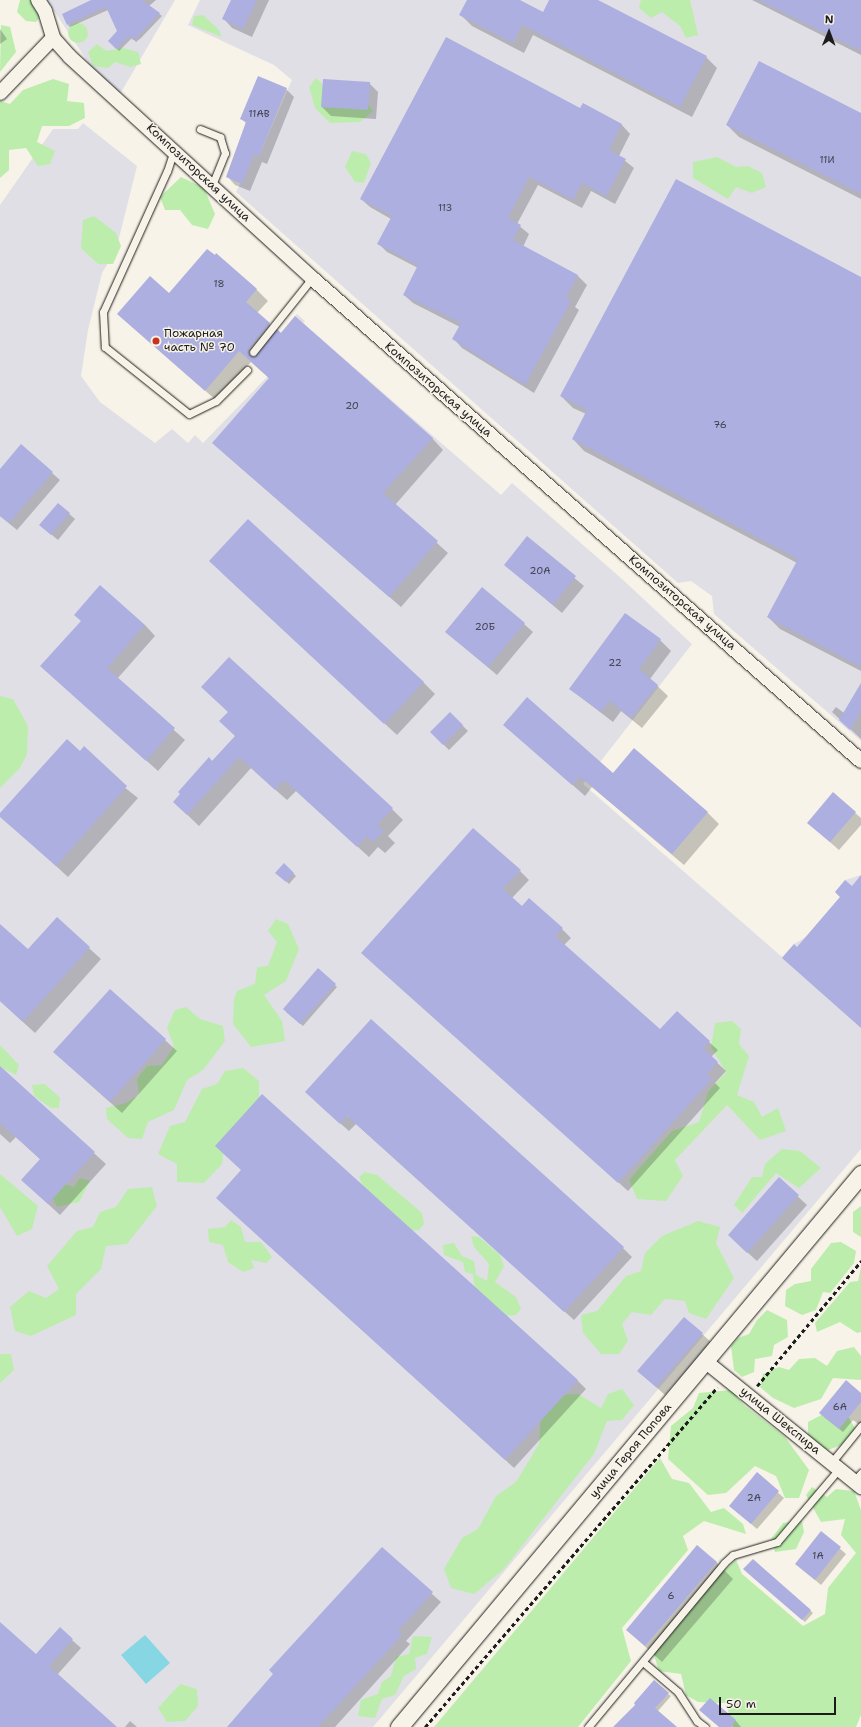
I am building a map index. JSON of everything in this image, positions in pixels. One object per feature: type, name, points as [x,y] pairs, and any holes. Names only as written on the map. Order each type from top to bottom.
[{"type":"street","name":"Композиторская улица","points":[[38,0],[45,11],[53,38],[70,57],[174,150],[312,278],[861,761]]},
{"type":"street","points":[[0,93],[53,38]]},
{"type":"street","name":"улица Героя Попова","points":[[399,1727],[861,1174]]},
{"type":"street","name":"улица Шекспира","points":[[705,1361],[835,1466],[859,1480]]},
{"type":"lane","points":[[200,129],[220,137],[225,153],[212,185]]},
{"type":"lane","points":[[174,150],[167,171],[103,312],[105,347],[189,414],[216,401],[247,370]]},
{"type":"lane","points":[[252,352],[312,278]]},
{"type":"lane","points":[[588,1727],[724,1563],[734,1555],[777,1542],[835,1466],[861,1426]]},
{"type":"lane","points":[[643,1662],[678,1692],[697,1721],[705,1727]]},
{"type":"path","points":[[750,1396],[861,1261]]},
{"type":"path","points":[[425,1727],[726,1377]]},
{"type":"shaded area","points":[[47,0],[175,0],[120,94],[91,67]]},
{"type":"shaded area","points":[[200,0],[861,0],[861,741],[714,614],[712,596],[691,581],[678,583],[236,192],[254,155],[259,156],[292,80],[274,65],[188,25]]},
{"type":"shaded area","points":[[83,123],[137,166],[116,250],[102,273],[88,330],[81,376],[100,402],[155,443],[172,429],[188,443],[195,435],[203,443],[270,374],[253,364],[297,314],[305,321],[303,323],[501,495],[512,483],[622,579],[692,644],[583,784],[782,957],[794,944],[806,937],[840,897],[835,892],[845,880],[861,875],[861,1149],[373,1727],[0,1727],[0,205],[53,129],[78,129]]},
{"type":"green space","points":[[20,0],[35,0],[42,14],[36,22],[26,21],[17,12]]},
{"type":"green space","points":[[641,0],[690,0],[698,35],[686,38],[680,26],[662,12],[651,18],[639,8]]},
{"type":"green space","points":[[203,15],[219,30],[222,37],[192,25],[194,16]]},
{"type":"green space","points":[[78,23],[85,26],[88,33],[85,40],[78,43],[71,40],[68,33],[71,26]]},
{"type":"green space","points":[[1,25],[10,27],[16,52],[0,72]]},
{"type":"green space","points":[[97,44],[106,51],[123,48],[138,52],[141,64],[130,67],[115,62],[108,68],[93,66],[88,52]]},
{"type":"green space","points":[[316,78],[333,94],[364,99],[373,111],[360,122],[330,123],[315,108],[309,87]]},
{"type":"green space","points":[[53,79],[69,84],[67,101],[84,103],[85,118],[69,126],[42,126],[37,142],[55,151],[50,164],[38,166],[26,148],[9,150],[9,170],[0,178],[0,101],[10,104],[23,90]]},
{"type":"green space","points":[[352,151],[366,154],[371,163],[364,183],[355,182],[345,167]]},
{"type":"green space","points":[[717,157],[736,167],[748,166],[762,173],[766,187],[752,193],[736,187],[728,199],[693,178],[693,162]]},
{"type":"green space","points":[[181,177],[204,188],[215,214],[208,229],[192,225],[180,210],[165,210],[160,197]]},
{"type":"green space","points":[[94,216],[116,233],[121,246],[113,264],[98,264],[81,248],[83,220]]},
{"type":"green space","points":[[0,696],[13,699],[28,726],[27,754],[20,768],[0,788]]},
{"type":"green space","points":[[276,919],[288,924],[299,949],[286,981],[264,995],[282,1021],[285,1041],[251,1047],[233,1024],[234,999],[237,991],[255,984],[257,967],[268,966],[277,942],[268,931]]},
{"type":"green space","points":[[186,1007],[200,1019],[223,1026],[225,1041],[203,1070],[187,1080],[174,1110],[148,1122],[142,1139],[128,1138],[107,1119],[106,1108],[126,1103],[139,1095],[137,1079],[147,1066],[162,1065],[174,1046],[167,1028],[175,1010]]},
{"type":"green space","points":[[732,1021],[741,1029],[739,1044],[749,1056],[737,1095],[754,1102],[762,1117],[778,1108],[786,1131],[760,1140],[727,1105],[675,1160],[683,1176],[666,1201],[637,1199],[629,1180],[672,1131],[699,1122],[708,1092],[726,1072],[711,1047],[715,1023]]},
{"type":"green space","points":[[0,1045],[19,1065],[16,1075],[0,1067]]},
{"type":"green space","points":[[243,1068],[259,1081],[259,1115],[225,1141],[222,1164],[204,1183],[177,1182],[177,1164],[158,1154],[170,1126],[185,1122],[202,1089],[217,1084],[225,1071]]},
{"type":"green space","points":[[45,1084],[60,1098],[59,1108],[51,1108],[34,1096],[32,1085]]},
{"type":"green space","points":[[782,1149],[800,1151],[821,1168],[799,1188],[776,1173],[742,1213],[734,1205],[752,1177],[762,1177],[765,1164]]},
{"type":"green space","points":[[365,1172],[377,1175],[422,1213],[424,1224],[419,1230],[408,1231],[366,1192],[359,1177]]},
{"type":"green space","points":[[0,1174],[38,1206],[32,1229],[17,1236],[0,1207]]},
{"type":"green space","points":[[80,1178],[90,1181],[79,1202],[57,1207],[50,1193],[64,1184],[74,1187]]},
{"type":"green space","points":[[152,1187],[157,1206],[127,1244],[106,1246],[101,1269],[76,1294],[76,1315],[31,1336],[15,1331],[10,1307],[29,1291],[46,1298],[59,1289],[47,1266],[77,1231],[93,1227],[100,1212],[116,1207],[128,1189]]},
{"type":"green space","points":[[861,1206],[861,1237],[853,1232],[853,1212]]},
{"type":"green space","points":[[231,1220],[241,1227],[245,1242],[261,1242],[272,1257],[266,1263],[251,1260],[254,1268],[243,1272],[228,1262],[223,1245],[209,1242],[208,1229],[225,1227]]},
{"type":"green space","points":[[698,1221],[720,1227],[716,1243],[734,1278],[706,1319],[689,1313],[685,1301],[665,1299],[651,1315],[632,1312],[622,1324],[628,1341],[619,1354],[601,1354],[583,1333],[581,1315],[597,1311],[626,1276],[641,1271],[645,1253],[662,1236]]},
{"type":"green space","points":[[471,1236],[479,1237],[500,1255],[504,1266],[495,1282],[516,1297],[521,1309],[516,1315],[501,1316],[475,1293],[473,1274],[465,1272],[463,1262],[444,1255],[443,1245],[454,1243],[462,1256],[474,1261],[476,1275],[487,1281],[489,1264],[474,1247]]},
{"type":"green space","points":[[841,1242],[856,1251],[854,1263],[830,1293],[823,1292],[816,1310],[802,1315],[785,1306],[786,1290],[795,1284],[811,1281],[811,1269],[831,1243]]},
{"type":"green space","points":[[861,1267],[861,1332],[857,1333],[840,1322],[817,1332],[815,1323],[850,1282],[858,1281]]},
{"type":"green space","points":[[767,1310],[787,1320],[788,1337],[774,1345],[772,1356],[755,1359],[754,1372],[742,1377],[734,1370],[731,1346],[738,1338],[749,1334],[757,1320]]},
{"type":"green space","points":[[854,1347],[861,1356],[861,1380],[833,1378],[821,1399],[794,1408],[773,1398],[760,1387],[763,1374],[779,1367],[789,1370],[799,1359],[815,1358],[827,1366],[837,1351]]},
{"type":"green space","points":[[0,1354],[11,1354],[14,1370],[0,1383]]},
{"type":"green space","points":[[622,1389],[634,1405],[622,1420],[607,1421],[594,1454],[503,1570],[474,1594],[451,1588],[444,1569],[462,1538],[478,1529],[496,1496],[516,1482],[539,1444],[541,1414],[557,1395],[578,1394],[601,1408],[608,1394]]},
{"type":"green space","points":[[731,1390],[744,1405],[785,1437],[809,1470],[799,1498],[785,1498],[776,1476],[755,1466],[726,1493],[708,1495],[668,1459],[671,1426],[693,1408],[699,1393]]},
{"type":"green space","points":[[829,1411],[847,1415],[855,1428],[850,1442],[828,1450],[808,1439],[808,1422]]},
{"type":"green space","points":[[660,1458],[672,1479],[689,1483],[711,1512],[724,1508],[743,1524],[746,1534],[704,1521],[683,1536],[688,1550],[622,1628],[631,1661],[578,1727],[434,1727]]},
{"type":"green space","points":[[812,1487],[827,1497],[836,1489],[854,1491],[861,1510],[861,1715],[856,1727],[733,1727],[726,1703],[698,1702],[686,1695],[681,1674],[659,1671],[651,1646],[677,1614],[694,1608],[698,1594],[736,1560],[742,1574],[803,1626],[825,1614],[828,1588],[856,1553],[841,1535],[845,1519],[821,1522],[806,1495]]},
{"type":"green space","points":[[802,1521],[804,1532],[796,1549],[775,1552],[771,1539],[783,1523]]},
{"type":"green space","points":[[413,1636],[432,1637],[427,1654],[415,1658],[416,1669],[404,1676],[395,1695],[382,1699],[375,1718],[358,1716],[361,1700],[378,1694],[382,1682],[391,1676],[396,1657],[409,1654]]},
{"type":"green space","points":[[180,1684],[197,1689],[198,1706],[185,1721],[167,1722],[158,1708]]},
{"type":"water","points":[[145,1635],[170,1663],[146,1684],[121,1655]]},
{"type":"building","points":[[91,0],[142,0],[160,13],[138,36],[133,40],[129,36],[116,49],[108,41],[117,31],[106,7],[67,25],[62,14]]},
{"type":"building","points":[[231,0],[257,0],[243,29],[222,19]]},
{"type":"building","points":[[467,0],[520,0],[543,12],[549,0],[598,0],[707,56],[680,107],[522,25],[513,43],[459,15]]},
{"type":"building","points":[[759,0],[861,0],[861,51]]},
{"type":"building","points":[[446,37],[580,108],[583,103],[622,124],[609,150],[626,159],[606,196],[582,183],[573,200],[529,177],[508,218],[521,225],[513,240],[578,275],[566,298],[571,301],[525,385],[452,339],[461,323],[403,295],[418,265],[377,244],[392,216],[360,199]]},
{"type":"building","points":[[759,61],[861,113],[861,194],[726,125]]},
{"type":"building","points":[[258,76],[287,88],[259,156],[254,155],[242,184],[226,177],[246,122],[240,119]]},
{"type":"building","points":[[323,79],[370,82],[368,110],[321,107]]},
{"type":"building","points":[[676,179],[861,277],[861,667],[767,617],[798,559],[572,439],[587,410],[560,396]]},
{"type":"building","points":[[207,249],[215,255],[216,253],[257,289],[246,302],[270,323],[249,349],[250,356],[257,355],[277,329],[281,333],[295,316],[433,438],[383,493],[438,541],[389,597],[212,443],[269,378],[239,351],[205,391],[117,314],[150,276],[169,293]]},
{"type":"building","points":[[21,444],[53,472],[9,523],[0,516],[0,469]]},
{"type":"building","points":[[58,503],[70,513],[51,535],[39,525]]},
{"type":"building","points":[[248,519],[424,682],[384,724],[209,561]]},
{"type":"building","points":[[527,536],[576,576],[553,605],[504,565]]},
{"type":"building","points":[[100,585],[145,625],[107,668],[175,728],[146,761],[40,666],[81,621],[74,615]]},
{"type":"building","points":[[482,587],[525,623],[488,667],[445,632]]},
{"type":"building","points":[[625,613],[661,639],[639,669],[658,685],[631,718],[610,701],[601,712],[569,689]]},
{"type":"building","points":[[229,657],[393,808],[377,825],[384,831],[373,842],[367,836],[357,847],[284,780],[275,790],[239,757],[187,815],[173,802],[180,794],[178,792],[209,757],[212,761],[235,736],[219,721],[228,712],[201,687]]},
{"type":"building","points":[[861,683],[861,711],[850,730],[839,720]]},
{"type":"building","points":[[527,697],[613,773],[634,748],[708,812],[672,854],[580,777],[572,785],[503,725]]},
{"type":"building","points":[[450,712],[463,725],[443,745],[430,732]]},
{"type":"building","points":[[67,739],[80,751],[84,746],[127,786],[56,866],[0,817],[0,813]]},
{"type":"building","points":[[833,792],[856,812],[830,842],[807,823]]},
{"type":"building","points":[[473,828],[521,870],[503,889],[522,906],[529,898],[563,928],[555,936],[660,1029],[677,1011],[710,1041],[703,1048],[718,1062],[707,1074],[712,1079],[618,1183],[361,953]]},
{"type":"building","points":[[284,863],[294,873],[286,882],[275,873]]},
{"type":"building","points":[[861,875],[861,1028],[782,958],[794,944],[797,947],[840,897],[835,892],[845,880],[852,886]]},
{"type":"building","points":[[57,917],[90,947],[23,1022],[0,1001],[0,924],[28,949]]},
{"type":"building","points":[[318,968],[336,984],[300,1024],[283,1009]]},
{"type":"building","points":[[110,989],[166,1039],[110,1102],[53,1052]]},
{"type":"building","points":[[371,1019],[624,1247],[564,1312],[347,1116],[340,1124],[305,1092]]},
{"type":"building","points":[[0,1066],[95,1152],[48,1204],[21,1180],[40,1159],[0,1123]]},
{"type":"building","points":[[262,1094],[578,1380],[505,1460],[216,1198],[241,1170],[215,1146]]},
{"type":"building","points":[[779,1177],[799,1195],[747,1253],[728,1235]]},
{"type":"building","points":[[684,1317],[703,1333],[656,1387],[637,1371]]},
{"type":"building","points":[[846,1380],[861,1393],[861,1402],[839,1429],[819,1413]]},
{"type":"building","points":[[757,1472],[779,1491],[751,1524],[729,1506]]},
{"type":"building","points":[[821,1531],[841,1547],[815,1580],[795,1564]]},
{"type":"building","points":[[697,1545],[717,1562],[645,1646],[626,1630]]},
{"type":"building","points":[[382,1547],[433,1592],[398,1631],[402,1635],[318,1727],[227,1727],[273,1674],[269,1670]]},
{"type":"building","points":[[753,1559],[811,1610],[802,1620],[743,1569]]},
{"type":"building","points":[[0,1622],[36,1654],[60,1627],[73,1639],[49,1666],[117,1727],[0,1727]]},
{"type":"building","points":[[654,1680],[669,1693],[655,1708],[677,1727],[613,1727],[635,1705],[634,1703]]},
{"type":"building","points":[[710,1698],[736,1720],[731,1727],[719,1727],[699,1710]]},
{"type":"place","name":"Пожарная часть № 70","points":[[156,341]]}]
